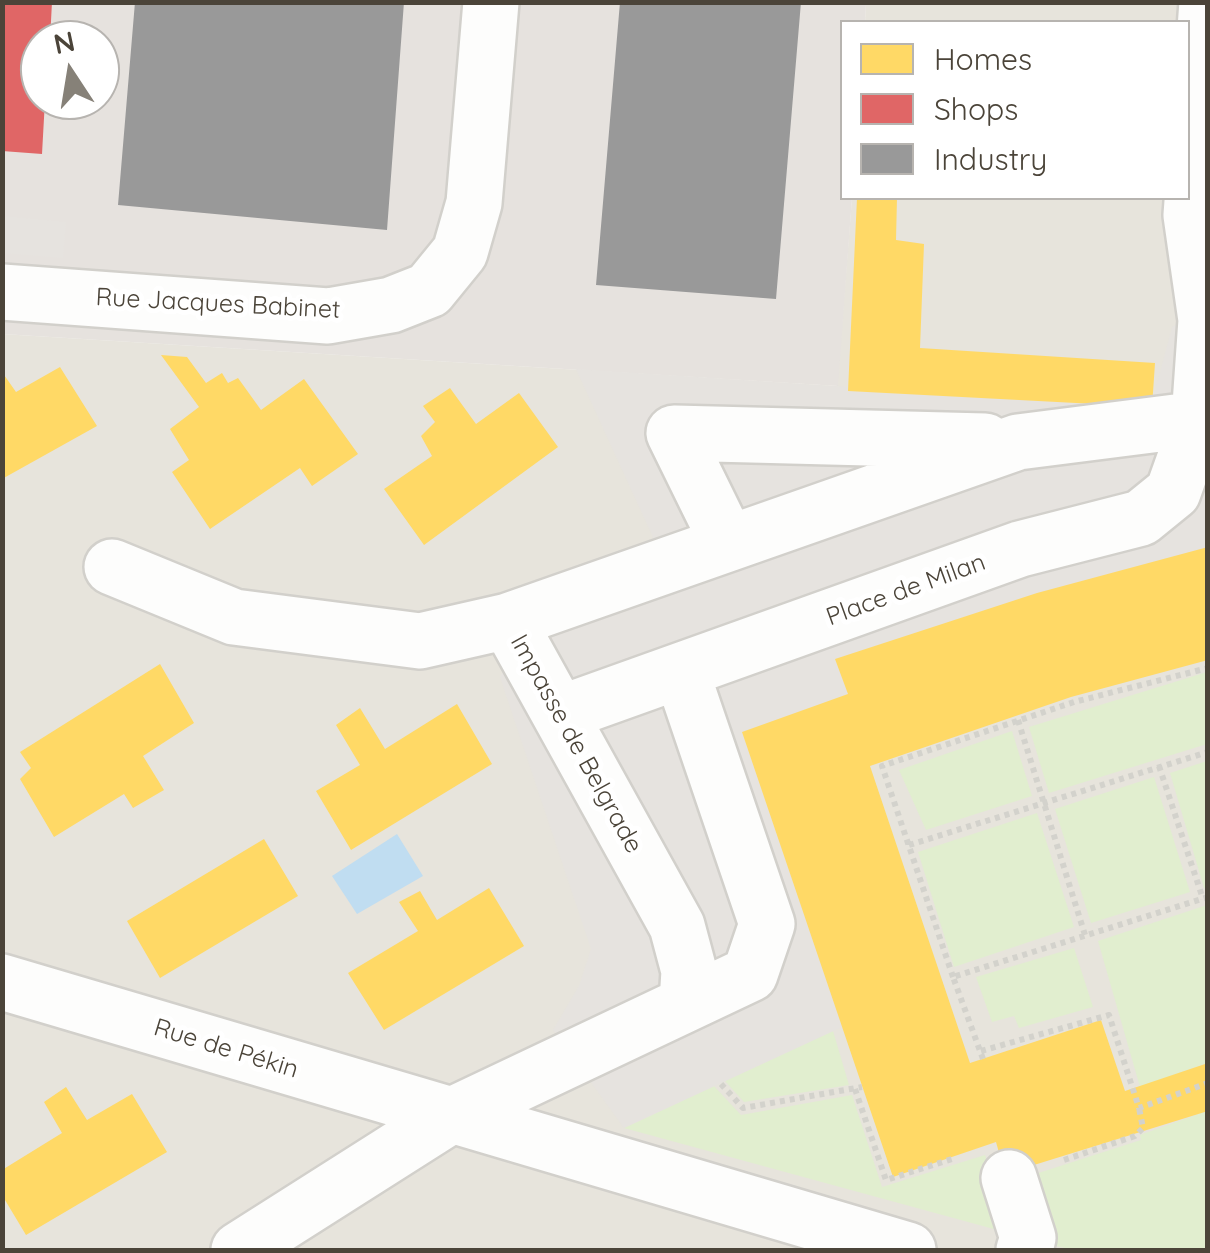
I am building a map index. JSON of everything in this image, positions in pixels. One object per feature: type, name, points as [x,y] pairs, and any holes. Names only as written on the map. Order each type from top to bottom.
[{"type":"street","name":"Rue Jacques Babinet","points":[[2,292],[328,316],[390,305],[429,290],[460,252],[474,203],[491,2]]},
{"type":"street","name":"Place de Milan","points":[[562,714],[1020,549],[1142,518],[1173,492],[1199,418],[1206,319],[1191,215],[1206,2]]},
{"type":"street","points":[[728,543],[674,433],[1018,442],[1199,418]]},
{"type":"street","points":[[508,621],[1018,442]]},
{"type":"street","name":"Impasse de Belgrade","points":[[112,568],[234,617],[420,641],[508,621],[677,926],[689,971],[687,1002]]},
{"type":"street","points":[[239,1250],[450,1116],[750,974],[767,924],[681,671]]},
{"type":"street","name":"Rue de Pékin","points":[[2,982],[450,1116]]},
{"type":"street","points":[[450,1116],[908,1250]]},
{"type":"street","points":[[1009,1178],[1028,1238],[1024,1250]]},
{"type":"path","points":[[1208,668],[1018,720],[882,766],[982,1055],[1109,1016],[1139,1108],[1208,1083]]},
{"type":"path","points":[[1018,720],[1086,935]]},
{"type":"path","points":[[909,845],[1208,752]]},
{"type":"path","points":[[954,978],[1205,898],[1159,766]]},
{"type":"path","points":[[721,1084],[743,1108],[862,1087]]},
{"type":"shaded area","points":[[2,3],[866,3],[865,20],[840,20],[840,200],[852,200],[838,386],[3,334]]},
{"type":"shaded area","points":[[866,3],[1207,3],[1207,1250],[3,1250],[2,334],[837,386],[852,200],[1190,200],[1190,20],[865,20]]},
{"type":"shaded area","points":[[3,216],[66,222],[63,258],[3,253]]},
{"type":"shaded area","points":[[1207,307],[1207,548],[836,659],[848,694],[842,1027],[624,1128],[553,1030],[579,986],[591,949],[500,677],[540,597],[657,546],[576,369],[1151,407],[1172,327]]},
{"type":"green space","points":[[1207,672],[1207,744],[1049,793],[1029,727]]},
{"type":"green space","points":[[1012,731],[1032,796],[926,830],[899,770]]},
{"type":"green space","points":[[1207,761],[1208,887],[1204,888],[1170,773]]},
{"type":"green space","points":[[1154,777],[1190,892],[1091,923],[1055,809]]},
{"type":"green space","points":[[1037,813],[1074,927],[954,967],[918,852]]},
{"type":"green space","points":[[1207,905],[1207,1063],[1140,1087],[1098,941]]},
{"type":"green space","points":[[1074,948],[1093,1007],[1019,1028],[1014,1016],[992,1022],[976,977]]},
{"type":"green space","points":[[833,1031],[849,1085],[744,1102],[725,1081]]},
{"type":"green space","points":[[714,1086],[741,1115],[852,1095],[882,1187],[985,1155],[1012,1234],[624,1128]]},
{"type":"green space","points":[[1207,1111],[1207,1250],[1073,1250],[1048,1244],[1026,1177],[1141,1140],[1140,1135]]},
{"type":"water","points":[[397,834],[423,876],[357,914],[332,876]]},
{"type":"building: Homes","points":[[857,200],[897,200],[896,240],[924,244],[920,348],[1155,363],[1152,407],[848,391]]},
{"type":"building: Homes","points":[[161,355],[187,357],[206,383],[222,373],[228,383],[238,378],[261,410],[304,379],[358,454],[312,486],[300,468],[210,529],[172,472],[189,460],[170,429],[199,407]]},
{"type":"building: Homes","points":[[60,367],[97,426],[2,479],[2,372],[16,392]]},
{"type":"building: Homes","points":[[450,388],[476,424],[519,393],[558,447],[424,545],[384,489],[432,456],[421,436],[435,422],[423,406]]},
{"type":"building: Homes","points":[[1208,547],[1208,660],[1071,697],[870,766],[970,1063],[1101,1020],[1125,1091],[1208,1063],[1208,1111],[1005,1174],[996,1142],[893,1177],[742,732],[848,694],[835,659],[1037,593]]},
{"type":"building: Homes","points":[[160,664],[194,723],[143,756],[164,790],[133,808],[124,794],[54,837],[20,779],[31,768],[20,752]]},
{"type":"building: Homes","points":[[457,704],[492,764],[351,850],[316,791],[360,765],[336,725],[360,708],[385,749]]},
{"type":"building: Homes","points":[[264,839],[298,896],[160,978],[127,921]]},
{"type":"building: Homes","points":[[489,888],[524,946],[384,1030],[348,973],[418,931],[399,902],[420,891],[437,920]]},
{"type":"building: Homes","points":[[66,1087],[87,1120],[132,1094],[167,1152],[26,1235],[2,1195],[2,1170],[62,1133],[44,1102]]},
{"type":"building: Shops","points":[[2,2],[52,2],[51,20],[20,20],[20,120],[44,120],[42,154],[2,151]]},
{"type":"building: Industry","points":[[135,2],[404,2],[387,230],[118,205]]},
{"type":"building: Industry","points":[[620,2],[801,2],[776,299],[596,285]]}]
